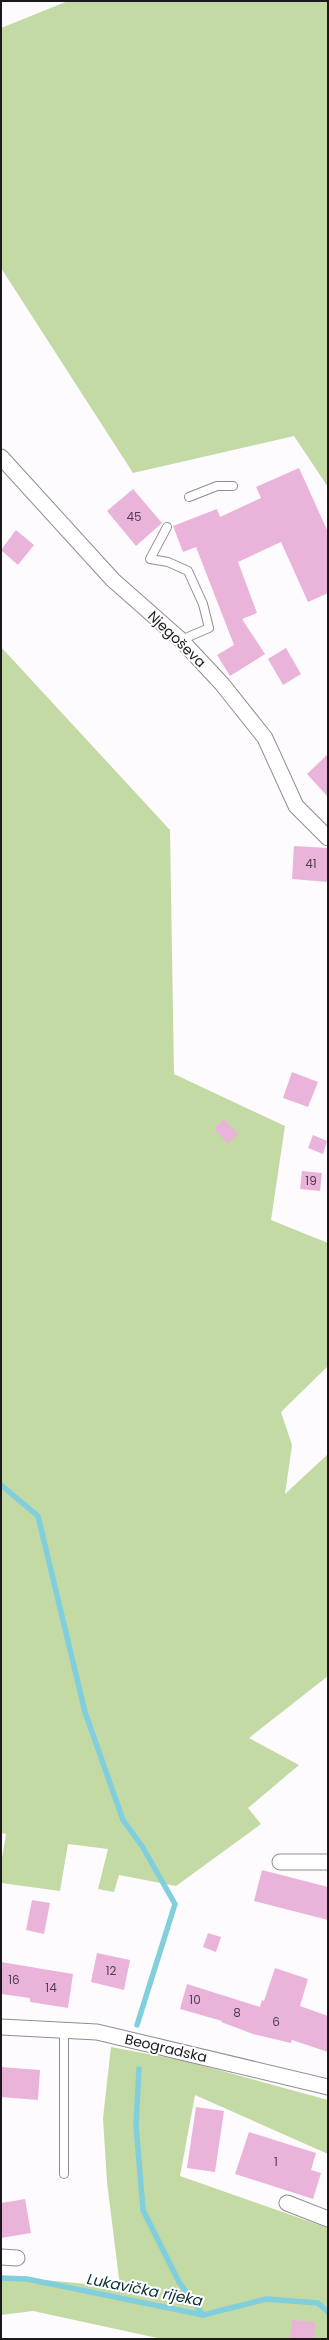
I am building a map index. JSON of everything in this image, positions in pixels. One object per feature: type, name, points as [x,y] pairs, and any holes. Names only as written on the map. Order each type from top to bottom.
[{"type":"street","name":"Njegoševa","points":[[1,457],[114,580],[181,640],[222,684],[265,738],[296,806],[328,838]]},
{"type":"street","points":[[280,1862],[328,1862]]},
{"type":"street","name":"Beogradska","points":[[1,2027],[97,2032],[328,2086]]},
{"type":"street","points":[[287,2204],[328,2218]]},
{"type":"street","points":[[1,2257],[17,2258]]},
{"type":"lane","points":[[189,497],[217,486],[233,486]]},
{"type":"lane","points":[[167,527],[150,559],[168,562],[188,571],[203,604],[210,628],[181,640]]},
{"type":"lane","points":[[64,2030],[64,2174]]},
{"type":"green space","points":[[68,1],[328,1],[328,487],[294,436],[133,473],[1,268],[1,28]]},
{"type":"green space","points":[[1,647],[170,830],[174,1074],[285,1126],[271,1220],[328,1243],[328,1366],[281,1412],[292,1445],[285,1494],[328,1454],[328,1676],[249,1738],[299,1765],[248,1808],[261,1824],[176,1886],[119,1875],[114,1892],[98,1889],[108,1849],[68,1844],[60,1891],[1,1883],[1,1864],[6,1834],[1,1833]]},
{"type":"green space","points":[[111,2047],[186,2061],[328,2100],[328,2154],[195,2095],[180,2176],[328,2228],[328,2339],[162,2339],[33,2311],[1,2315],[1,2276],[120,2287],[107,2182],[103,2118]]},
{"type":"building","points":[[299,468],[328,532],[328,593],[308,602],[281,542],[238,562],[257,613],[242,619],[265,654],[230,676],[217,655],[234,645],[196,547],[183,552],[173,526],[217,509],[220,517],[261,498],[256,487]]},
{"type":"building","points":[[133,489],[162,523],[136,546],[107,511]]},
{"type":"building","points":[[16,530],[34,545],[18,565],[1,550]]},
{"type":"building","points":[[286,648],[301,674],[283,685],[268,659]]},
{"type":"building","points":[[328,754],[328,797],[307,774]]},
{"type":"building","points":[[294,846],[328,848],[328,882],[292,879]]},
{"type":"building","points":[[292,1072],[318,1082],[308,1107],[283,1098]]},
{"type":"building","points":[[224,1119],[238,1134],[228,1144],[214,1129]]},
{"type":"building","points":[[313,1135],[327,1141],[323,1154],[308,1148]]},
{"type":"building","points":[[302,1171],[322,1173],[320,1191],[300,1189]]},
{"type":"building","points":[[262,1870],[328,1887],[328,1920],[254,1901]]},
{"type":"building","points":[[32,1900],[50,1903],[44,1934],[26,1930]]},
{"type":"building","points":[[208,1933],[221,1937],[216,1952],[203,1947]]},
{"type":"building","points":[[97,1953],[130,1960],[124,1990],[91,1982]]},
{"type":"building","points":[[1,1962],[73,1974],[68,2008],[30,2002],[30,1998],[1,1994]]},
{"type":"building","points":[[275,1968],[308,1979],[300,2006],[328,2016],[328,2052],[292,2040],[291,2043],[253,2034],[221,2022],[222,2021],[180,2009],[187,1984],[260,2007],[262,2000],[264,2001]]},
{"type":"building","points":[[1,2067],[40,2070],[38,2100],[1,2097]]},
{"type":"building","points":[[196,2107],[224,2111],[215,2172],[187,2168]]},
{"type":"building","points":[[249,2132],[316,2153],[311,2170],[321,2173],[313,2199],[235,2174]]},
{"type":"building","points":[[25,2199],[31,2233],[1,2238],[1,2203]]},
{"type":"building","points":[[292,2320],[315,2322],[314,2339],[290,2339]]},
{"type":"waterway","points":[[1,1485],[38,1516],[85,1712],[123,1820],[142,1846],[175,1904],[137,2025]]},
{"type":"waterway","points":[[139,2069],[136,2125],[143,2210],[179,2282],[203,2315]]},
{"type":"waterway","name":"Lukavička rijeka","points":[[1,2278],[27,2279],[203,2315],[266,2299],[318,2303],[328,2312]]}]
